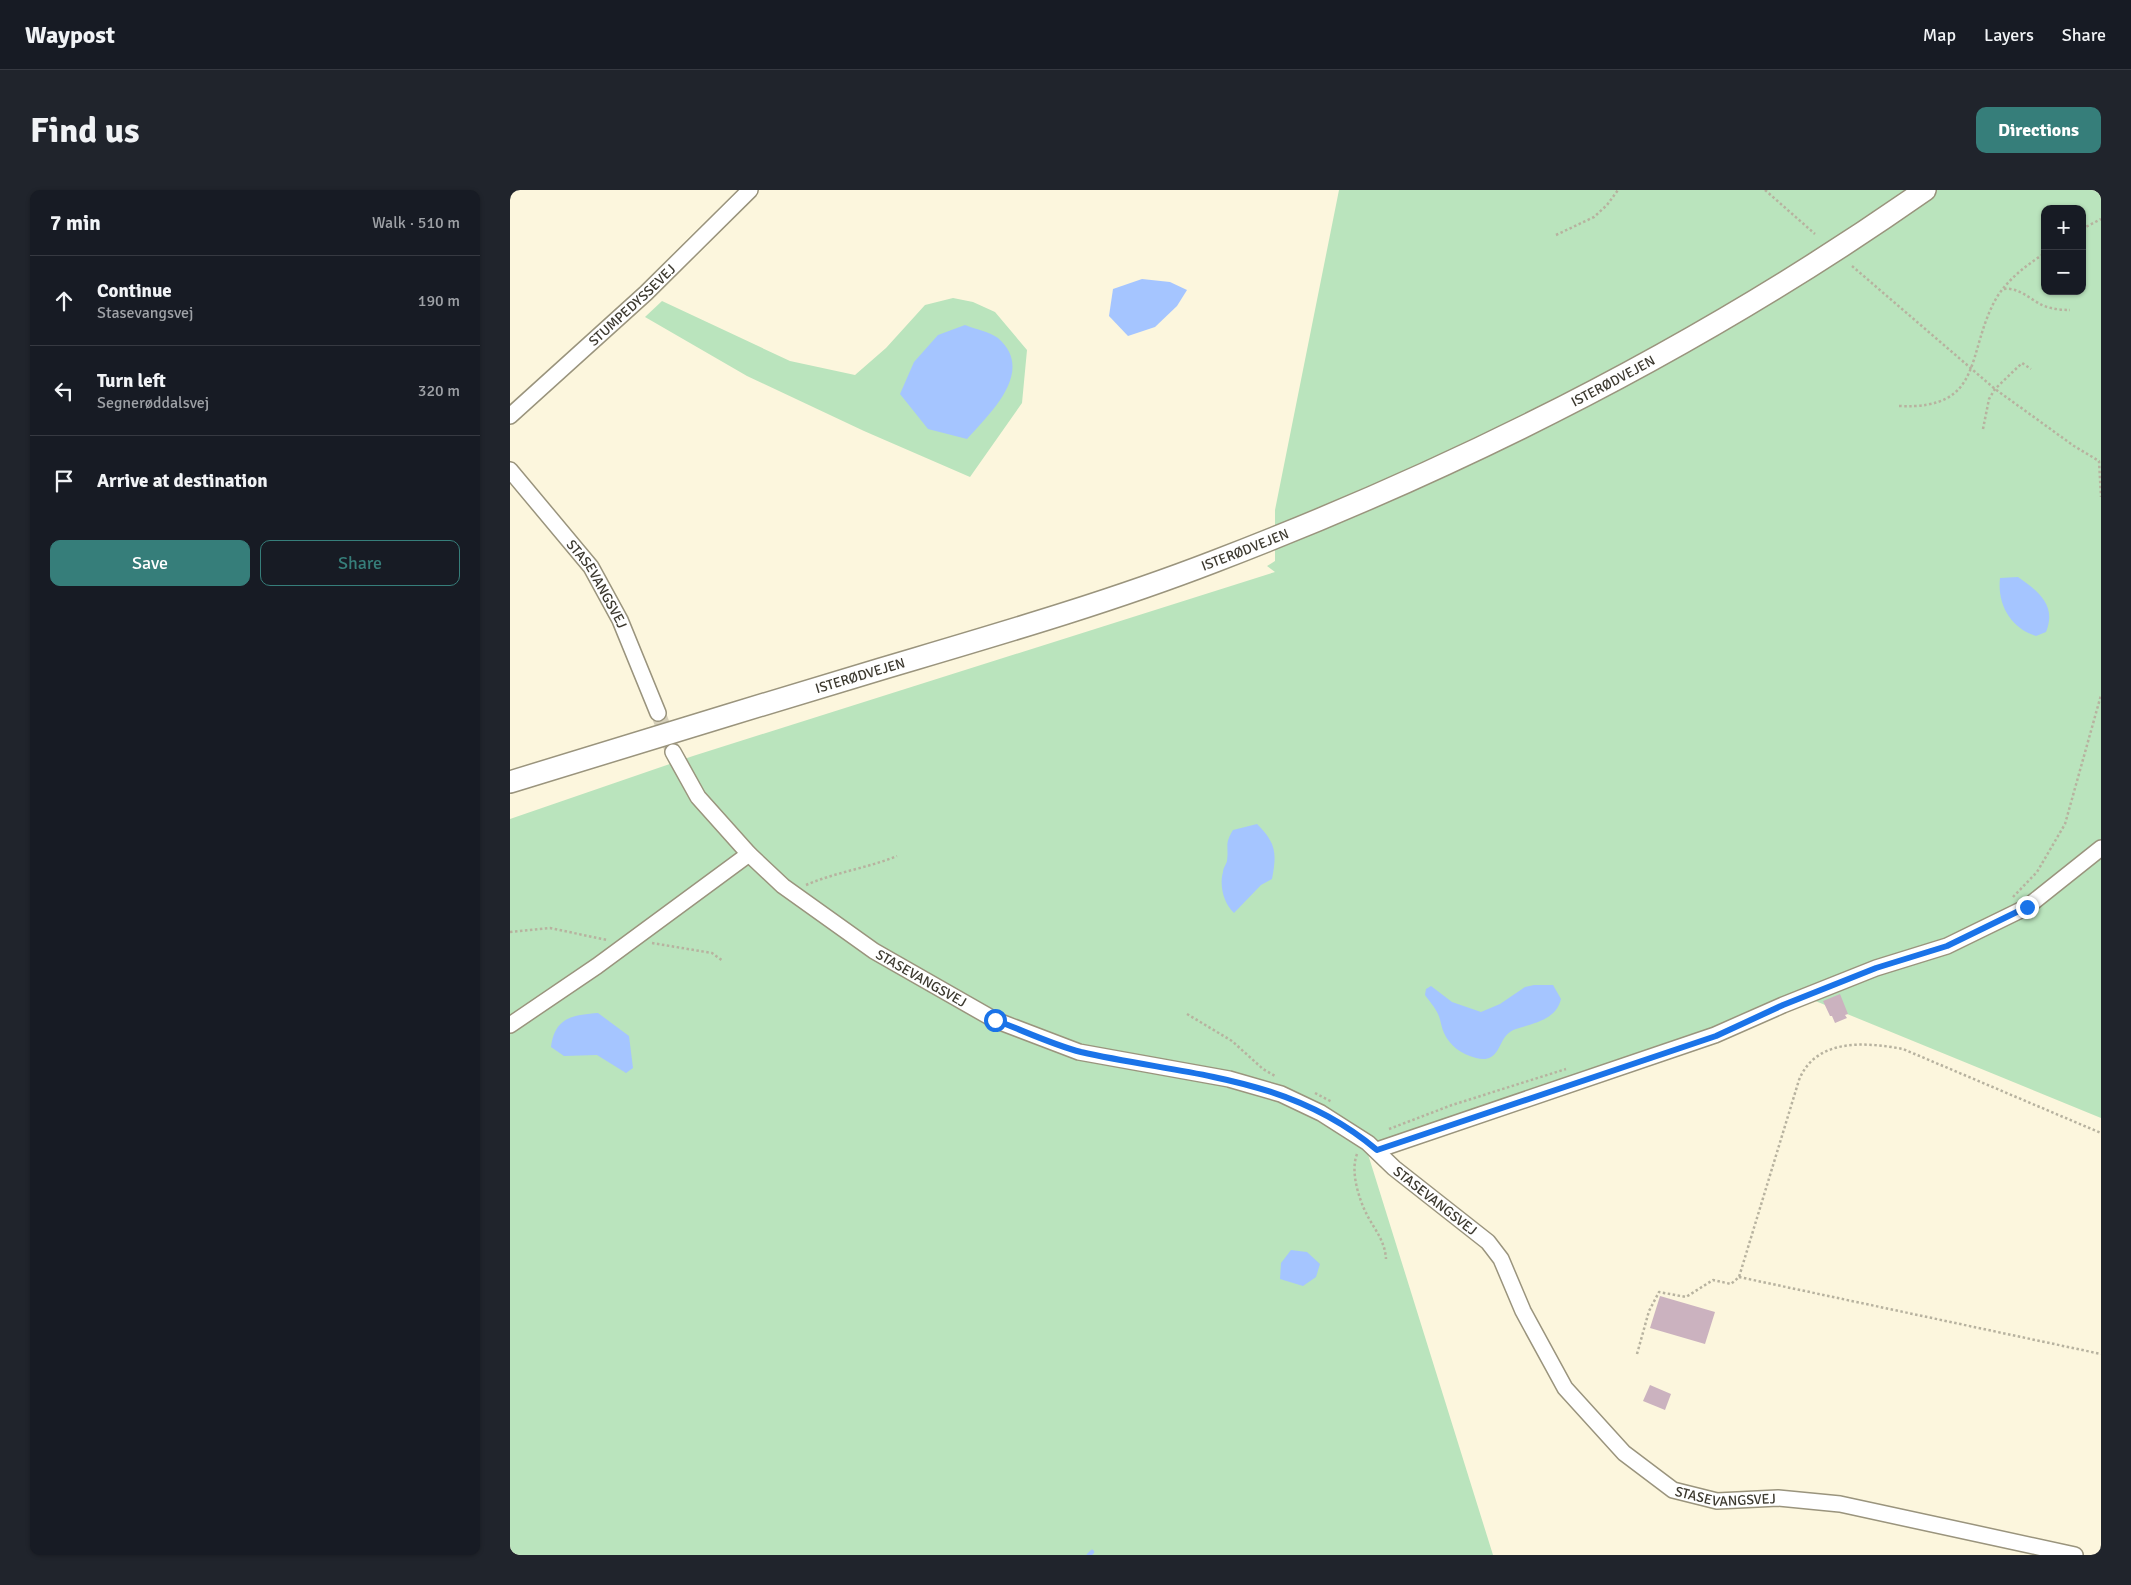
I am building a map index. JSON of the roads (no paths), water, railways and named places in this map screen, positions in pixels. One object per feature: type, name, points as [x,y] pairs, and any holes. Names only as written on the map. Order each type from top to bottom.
[{"type":"highway","name":"ISTERØDVEJEN","points":[[510,782],[1062,615],[1209,564],[1332,515],[1488,446],[1616,381],[1762,298],[1925,190]]},
{"type":"street","name":"STUMPEDYSSEVEJ","points":[[510,416],[646,293],[750,190]]},
{"type":"street","name":"STASEVANGSVEJ","points":[[510,470],[591,567],[620,620],[658,713]]},
{"type":"street","name":"STASEVANGSVEJ","points":[[673,752],[698,797],[749,854],[783,886],[874,951],[995,1020],[1079,1052],[1229,1079],[1281,1094],[1330,1119],[1373,1146],[1394,1168],[1488,1242],[1501,1259],[1522,1310],[1565,1388],[1624,1453],[1674,1490],[1717,1501],[1778,1498],[1840,1504],[2075,1555]]},
{"type":"street","points":[[1373,1146],[1716,1036],[1783,1005],[1876,968],[1947,946],[2027,907],[2101,848]]},
{"type":"street","points":[[510,1025],[597,966],[749,854]]},
{"type":"water","points":[[1142,279],[1170,282],[1187,290],[1177,306],[1155,327],[1128,336],[1109,316],[1113,289]]},
{"type":"water","points":[[965,325],[987,332],[998,338],[1009,351],[1012,364],[1011,378],[1005,391],[987,417],[967,439],[928,429],[900,394],[914,362],[938,335]]},
{"type":"water","points":[[2018,577],[2039,593],[2044,600],[2049,614],[2046,632],[2036,636],[2027,632],[2013,621],[2003,606],[2000,578]]},
{"type":"water","points":[[1257,824],[1268,837],[1274,849],[1272,879],[1261,885],[1234,913],[1225,900],[1222,889],[1223,869],[1227,861],[1228,842],[1233,830]]},
{"type":"water","points":[[1553,985],[1561,999],[1558,1006],[1554,1012],[1543,1020],[1511,1031],[1504,1038],[1495,1054],[1485,1059],[1461,1052],[1453,1046],[1446,1038],[1437,1011],[1425,995],[1426,989],[1431,986],[1452,1002],[1481,1012],[1500,1004],[1525,987]]},
{"type":"water","points":[[598,1013],[629,1036],[633,1068],[626,1073],[597,1055],[564,1056],[551,1047],[556,1030],[566,1020],[580,1015]]},
{"type":"water","points":[[1291,1250],[1307,1252],[1320,1264],[1316,1277],[1303,1286],[1280,1279],[1281,1263]]},
{"type":"waterway","points":[[1089,1555],[1092,1552]]},
{"type":"tunnel","points":[[658,713],[673,752]]}]
